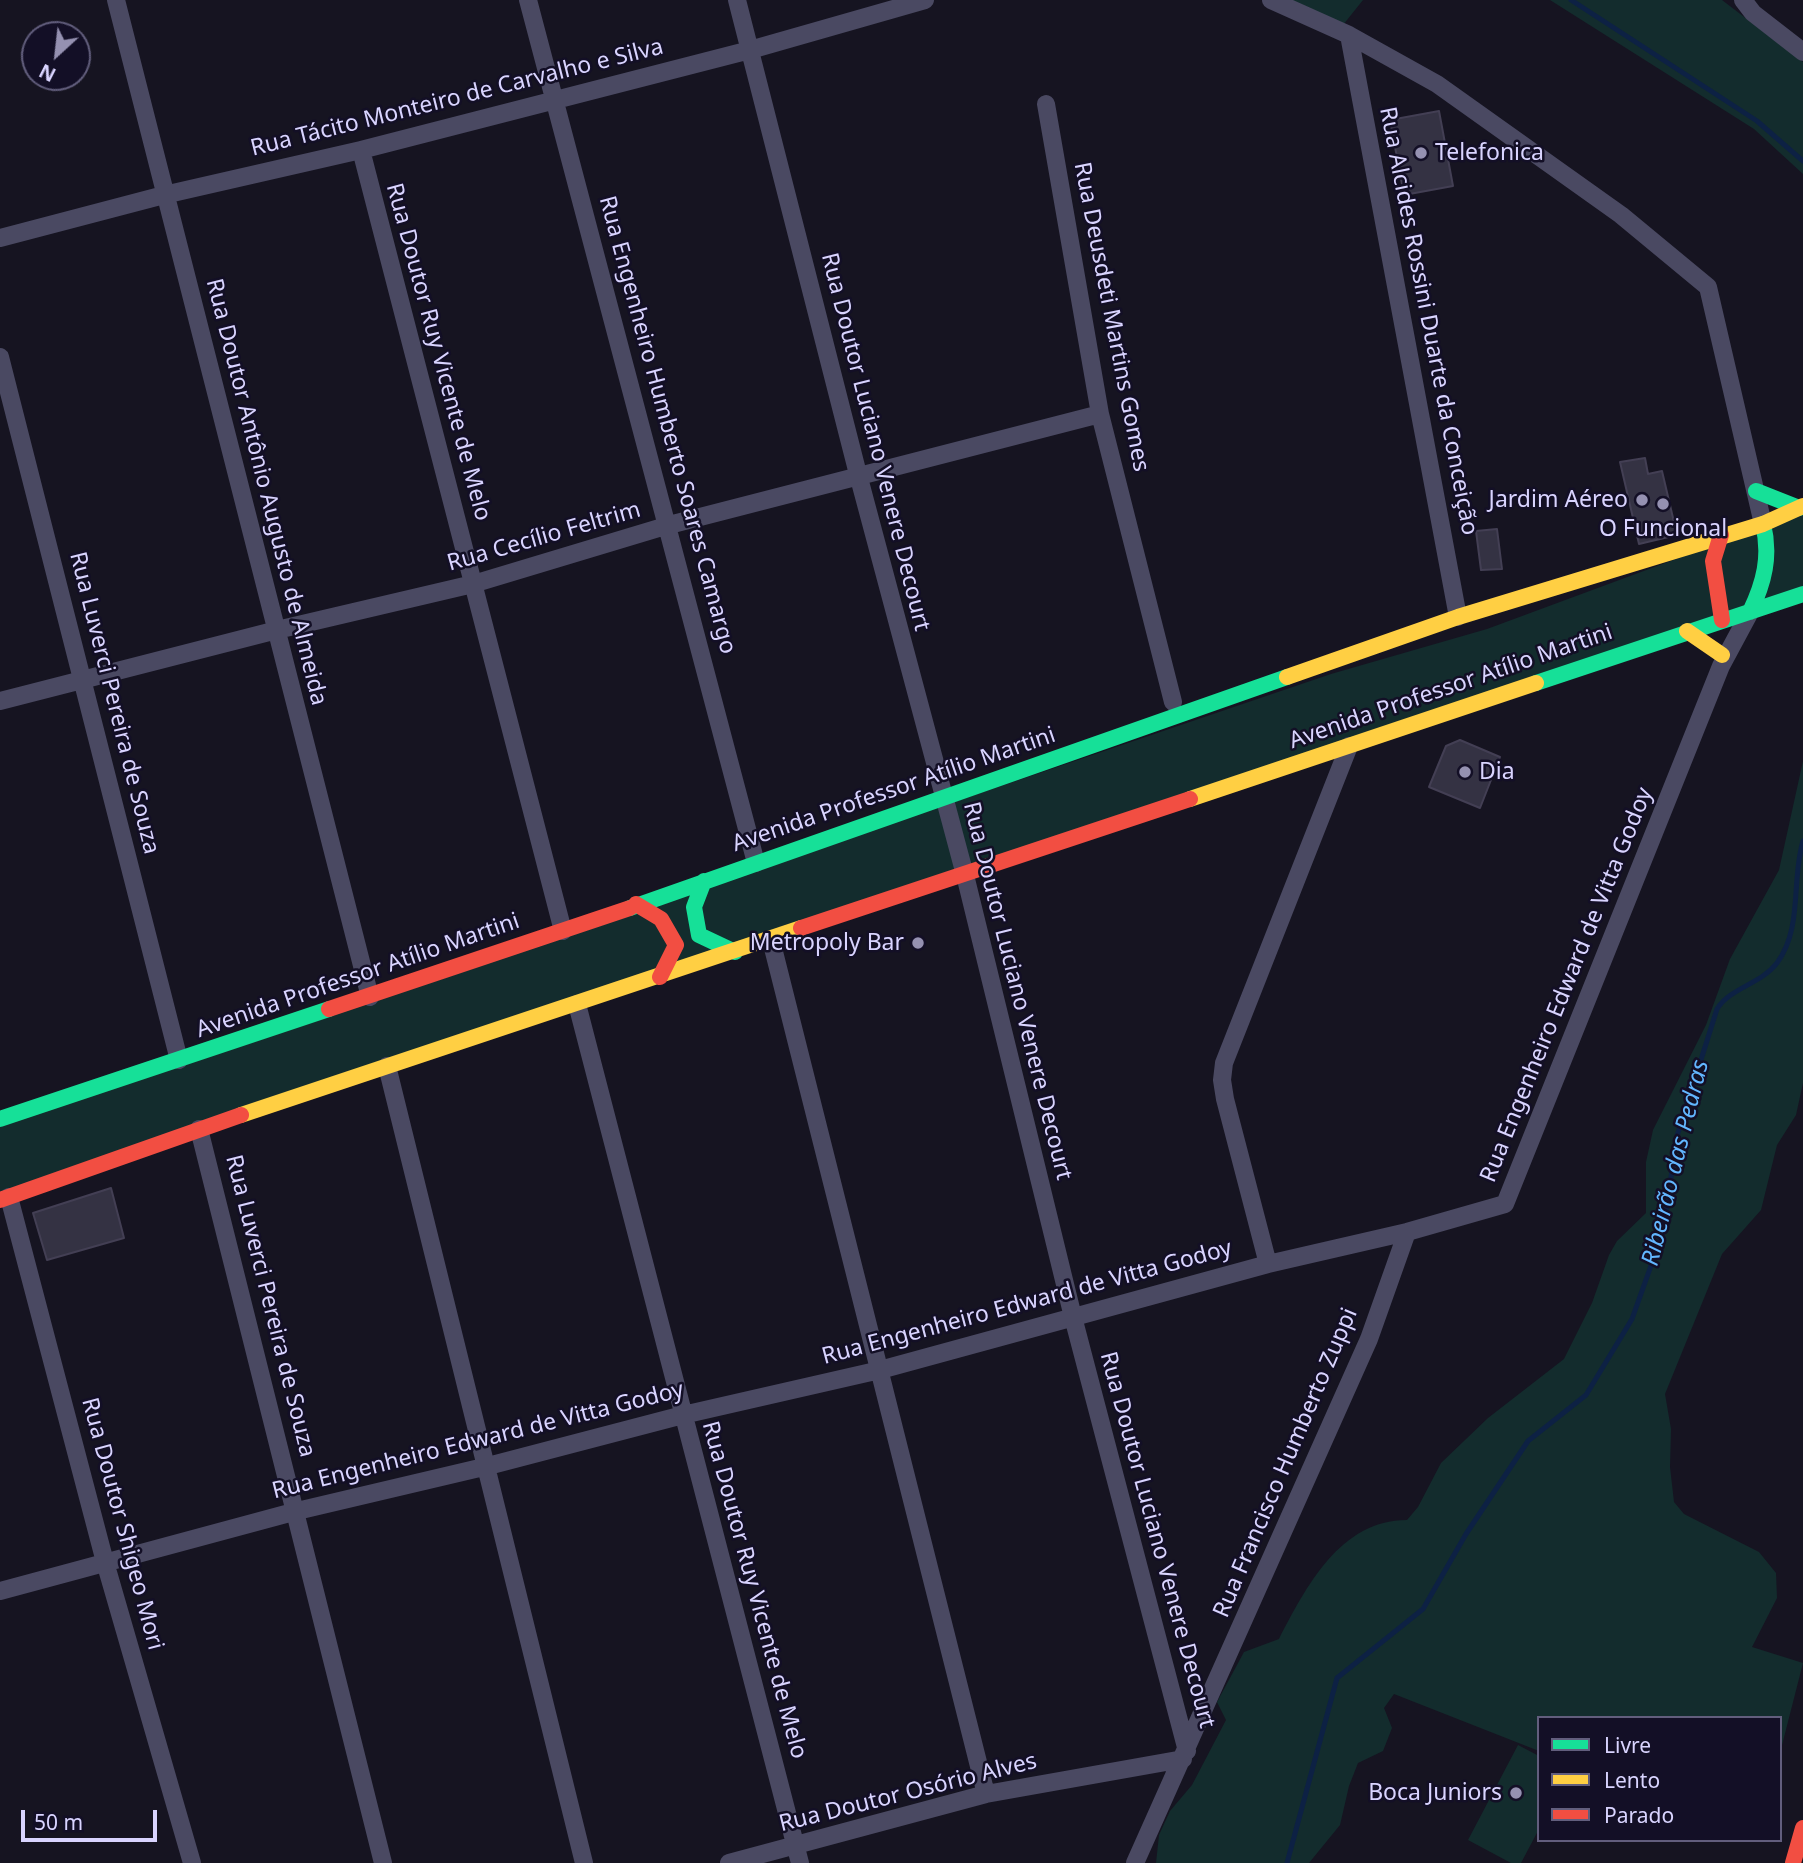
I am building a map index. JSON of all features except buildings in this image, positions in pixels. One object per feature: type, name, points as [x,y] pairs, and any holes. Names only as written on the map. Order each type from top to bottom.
[{"type":"main road","points":[[1756,491],[1801,507]]},
{"type":"main road","name":"Avenida Professor Atílio Martini","points":[[0,1119],[563,931],[1458,617],[1763,524],[1801,507]]},
{"type":"main road","points":[[1750,612],[1766,569],[1768,538],[1763,524]]},
{"type":"main road","points":[[1721,535],[1713,561],[1722,620]]},
{"type":"main road","name":"Avenida Professor Atílio Martini","points":[[5,1199],[387,1066],[1803,594]]},
{"type":"main road","points":[[1687,631],[1721,661]]},
{"type":"main road","points":[[704,881],[694,899],[694,920],[699,935],[735,952]]},
{"type":"main road","points":[[635,904],[655,911],[669,926],[676,945],[660,977]]},
{"type":"main road","points":[[1793,1863],[1803,1828]]},
{"type":"street","name":"Rua Doutor Antônio Augusto de Almeida","points":[[116,0],[370,997]]},
{"type":"street","name":"Rua Engenheiro Humberto Soares Camargo","points":[[528,0],[669,525],[756,863]]},
{"type":"street","name":"Rua Doutor Luciano Venere Decourt","points":[[737,0],[942,797],[965,875],[1073,1317],[1185,1755]]},
{"type":"street","name":"Rua Tácito Monteiro de Carvalho e Silva","points":[[0,238],[164,195],[360,150],[750,50],[925,0]]},
{"type":"street","points":[[1271,0],[1349,35],[1437,84],[1621,215],[1708,287],[1763,524]]},
{"type":"street","points":[[1743,0],[1753,13],[1803,52]]},
{"type":"street","name":"Rua Alcides Rossini Duarte da Conceição","points":[[1349,35],[1458,617]]},
{"type":"street","name":"Rua Deusdeti Martins Gomes","points":[[1046,104],[1100,414],[1173,702]]},
{"type":"street","name":"Rua Doutor Ruy Vicente de Melo","points":[[360,150],[563,931]]},
{"type":"street","name":"Rua Luverci Pereira de Souza","points":[[0,358],[179,1060]]},
{"type":"street","name":"Rua Cecílio Feltrim","points":[[0,701],[277,630],[473,584],[669,525],[1100,414]]},
{"type":"street","name":"Rua Engenheiro Edward de Vitta Godoy","points":[[0,1591],[297,1511],[488,1466],[683,1415],[880,1370],[1268,1264],[1407,1232],[1505,1204],[1721,661],[1750,612]]},
{"type":"street","name":"Rua Engenheiro Edward de Vitta Godoy","points":[[1721,661],[1722,620]]},
{"type":"street","points":[[1268,1264],[1225,1099],[1224,1063],[1349,746]]},
{"type":"street","points":[[771,940],[986,1794]]},
{"type":"street","name":"Rua Doutor Ruy Vicente de Melo","points":[[577,1004],[798,1855]]},
{"type":"street","points":[[387,1066],[584,1863]]},
{"type":"street","name":"Rua Luverci Pereira de Souza","points":[[200,1129],[383,1863]]},
{"type":"street","name":"Rua Doutor Shigeo Mori","points":[[5,1199],[105,1562],[192,1863]]},
{"type":"street","name":"Rua Francisco Humberto Zuppi","points":[[1135,1863],[1369,1339],[1407,1232]]},
{"type":"street","name":"Rua Doutor Osório Alves","points":[[729,1863],[798,1855],[986,1794],[1185,1755]]},
{"type":"green space","points":[[1291,0],[1363,0],[1343,25]]},
{"type":"green space","points":[[1550,0],[1722,0],[1803,62],[1803,174],[1754,129]]},
{"type":"green space","points":[[1803,512],[1803,590],[0,1197],[0,1126],[1331,674],[1487,629]]},
{"type":"green space","points":[[1803,761],[1803,1083],[1796,1115],[1777,1145],[1761,1210],[1722,1254],[1665,1394],[1671,1429],[1670,1467],[1674,1502],[1684,1514],[1759,1552],[1776,1573],[1777,1598],[1752,1647],[1803,1663],[1782,1745],[1782,1716],[1537,1716],[1537,1750],[1394,1694],[1384,1708],[1392,1728],[1383,1751],[1358,1763],[1349,1786],[1340,1825],[1309,1863],[1156,1863],[1159,1835],[1170,1811],[1192,1785],[1226,1720],[1217,1702],[1244,1652],[1279,1639],[1314,1578],[1344,1544],[1363,1531],[1383,1523],[1407,1520],[1418,1507],[1441,1463],[1488,1418],[1564,1359],[1592,1303],[1609,1255],[1617,1241],[1646,1213],[1646,1162],[1653,1130],[1706,1025],[1730,959],[1779,870]]},
{"type":"green space","name":"Boca Juniors","points":[[1518,1745],[1537,1755],[1537,1833],[1521,1863],[1511,1863],[1468,1840]]},
{"type":"waterway","points":[[1571,0],[1757,121],[1803,161]]},
{"type":"waterway","name":"Ribeirão das Pedras","points":[[1287,1863],[1337,1678],[1423,1609],[1466,1534],[1528,1441],[1586,1395],[1632,1319],[1663,1232],[1677,1136],[1717,1009],[1730,996],[1770,970],[1785,949],[1793,919],[1803,841]]},
{"type":"traffic: fast","points":[[1756,491],[1799,508]]},
{"type":"traffic: fast","points":[[1750,612],[1765,569],[1763,524]]},
{"type":"traffic: fast","points":[[1536,683],[1803,594]]},
{"type":"traffic: fast","points":[[630,908],[1287,677]]},
{"type":"traffic: fast","points":[[704,881],[694,907],[699,935],[735,952]]},
{"type":"traffic: fast","points":[[0,1119],[329,1009]]},
{"type":"traffic: slow","points":[[1287,677],[1458,617],[1763,524],[1803,506]]},
{"type":"traffic: slow","points":[[1687,631],[1722,655]]},
{"type":"traffic: slow","points":[[1190,799],[1536,683]]},
{"type":"traffic: slow","points":[[241,1115],[801,928]]},
{"type":"traffic: jam","points":[[1721,535],[1713,561],[1722,620]]},
{"type":"traffic: jam","points":[[801,928],[1190,799]]},
{"type":"traffic: jam","points":[[636,904],[661,919],[676,945],[660,977]]},
{"type":"traffic: jam","points":[[329,1009],[630,908]]},
{"type":"traffic: jam","points":[[0,1200],[241,1115]]},
{"type":"traffic: jam","points":[[1793,1863],[1803,1828]]},
{"type":"place","name":"Telefonica","points":[[1421,153]]},
{"type":"place","name":"Jardim Aéreo","points":[[1642,500]]},
{"type":"place","name":"O Funcional","points":[[1663,504]]},
{"type":"place","name":"Dia","points":[[1465,772]]},
{"type":"place","name":"Metropoly Bar","points":[[918,943]]},
{"type":"place","name":"Boca Juniors","points":[[1516,1793]]}]
